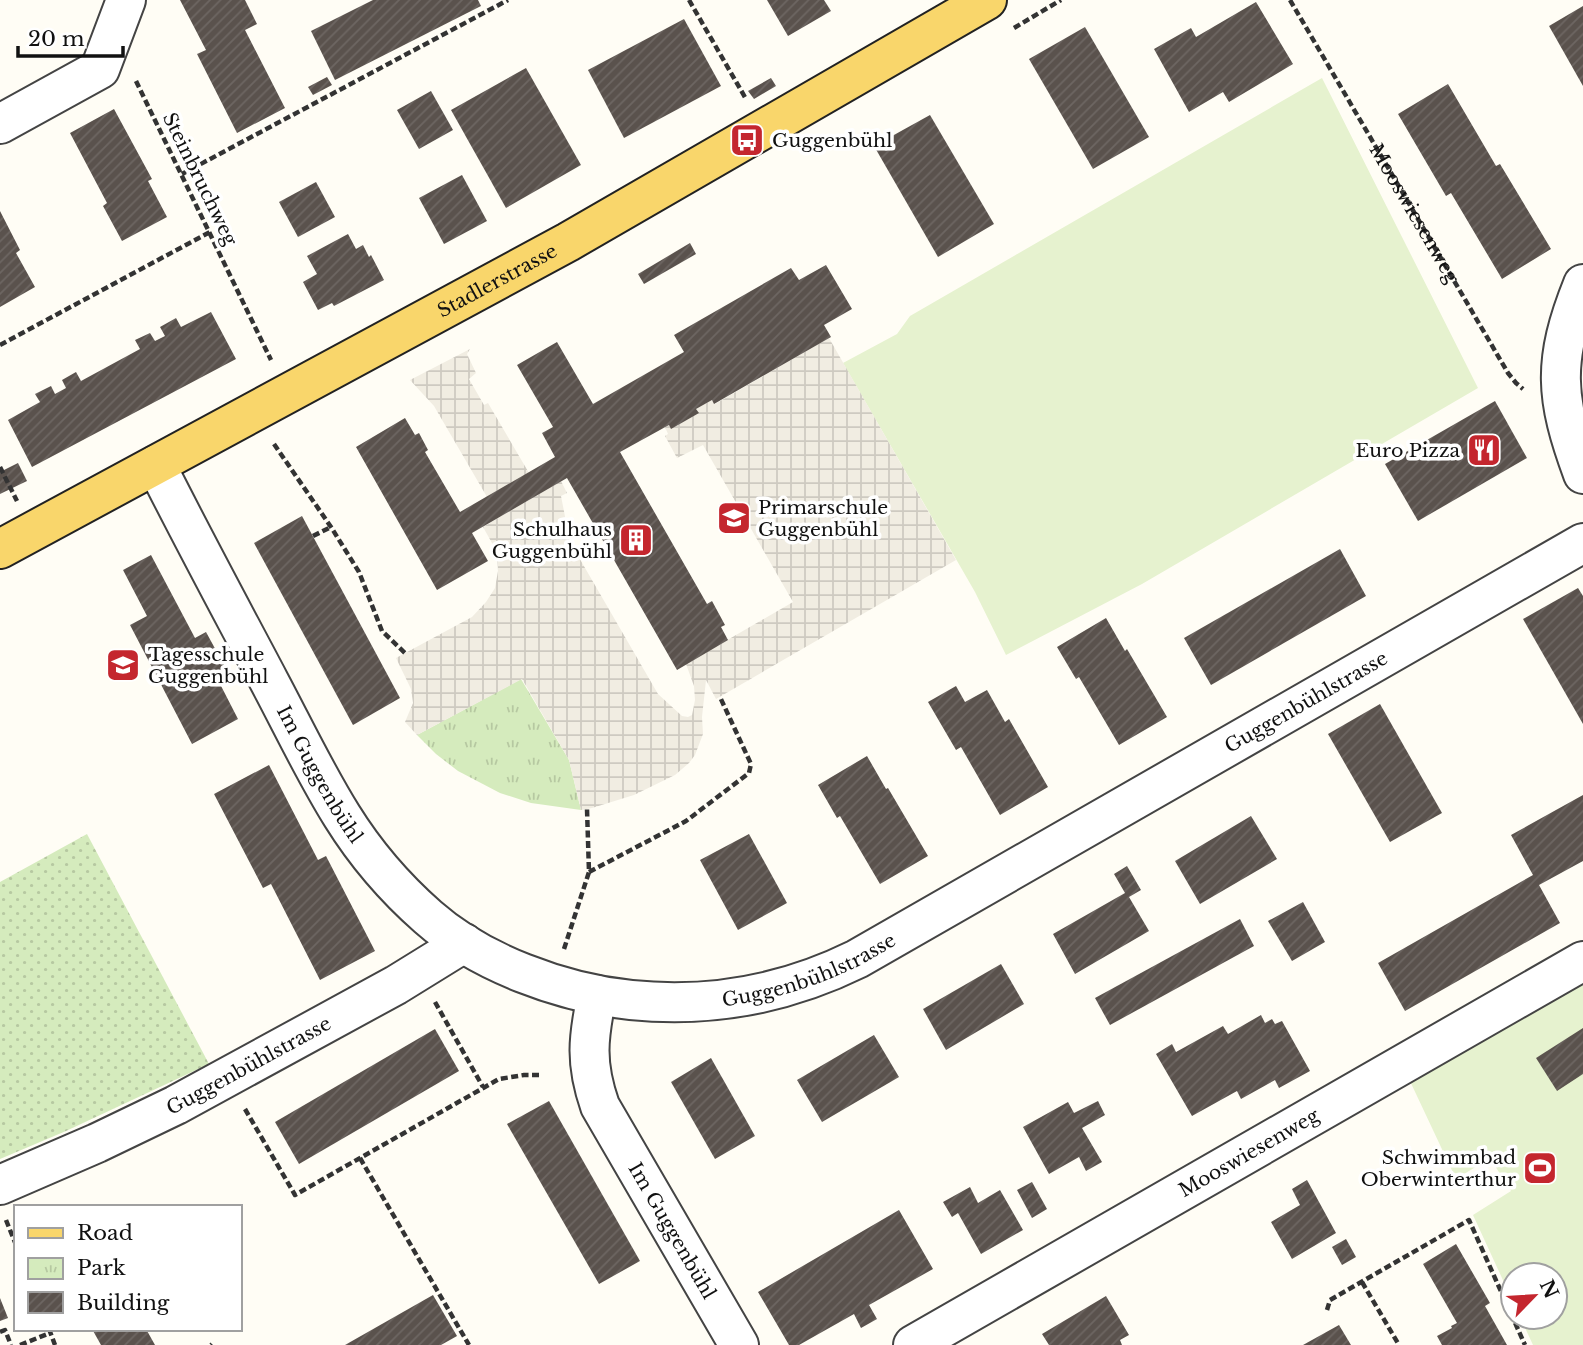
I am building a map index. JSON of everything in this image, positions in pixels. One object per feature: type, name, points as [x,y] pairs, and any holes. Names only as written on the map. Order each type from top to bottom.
[{"type":"main road","name":"Stadlerstrasse","points":[[0,549],[568,242],[987,0]]},
{"type":"street","points":[[0,124],[100,69],[119,17]]},
{"type":"street","points":[[1583,284],[1569,324],[1560,372],[1568,429],[1583,474]]},
{"type":"street","name":"Im Guggenbühl","points":[[156,465],[343,817],[363,846],[406,896],[428,918],[464,943]]},
{"type":"street","name":"Guggenbühlstrasse","points":[[3,1202],[96,1143],[187,1100],[396,985],[464,943],[519,970],[559,985],[597,995],[647,1001],[725,1000],[793,985],[835,970],[886,944],[1583,543]]},
{"type":"street","name":"Mooswiesenweg","points":[[913,1345],[1583,961]]},
{"type":"street","name":"Im Guggenbühl","points":[[597,995],[590,1026],[589,1051],[592,1081],[600,1105],[738,1345]]},
{"type":"path","points":[[182,174],[508,0]]},
{"type":"path","points":[[688,0],[750,104]]},
{"type":"path","name":"Mooswiesenweg","points":[[1290,0],[1508,373],[1524,390],[1534,394],[1561,393]]},
{"type":"path","name":"Steinbruchweg","points":[[119,17],[182,174],[276,370]]},
{"type":"path","points":[[0,345],[210,232]]},
{"type":"path","points":[[274,444],[359,572],[383,631],[405,653]]},
{"type":"path","points":[[0,467],[20,507]]},
{"type":"path","points":[[313,536],[331,527]]},
{"type":"path","points":[[589,872],[686,821],[749,773],[751,764],[720,697]]},
{"type":"path","points":[[564,950],[589,872],[587,809]]},
{"type":"path","points":[[431,996],[484,1087]]},
{"type":"path","points":[[244,1108],[295,1195],[499,1079],[542,1074]]},
{"type":"path","points":[[360,1158],[469,1345]]},
{"type":"path","points":[[3,1202],[14,1238]]},
{"type":"path","points":[[1327,1310],[1330,1300],[1469,1220],[1525,1345]]},
{"type":"path","points":[[1363,1282],[1399,1345]]},
{"type":"path","points":[[0,1332],[5,1330],[11,1345]]},
{"type":"path","points":[[20,1345],[50,1331],[55,1345]]},
{"type":"green space","points":[[1322,78],[1478,388],[1142,584],[1006,655],[975,592],[843,363],[897,334],[910,316]]},
{"type":"green space","points":[[521,679],[569,760],[581,810],[531,803],[500,793],[458,771],[417,735]]},
{"type":"green space","points":[[87,834],[209,1064],[0,1159],[0,882]]},
{"type":"green space","name":"Schwimmbad Oberwinterthur","points":[[1583,979],[1583,1345],[1533,1345],[1526,1331],[1569,1331],[1569,1261],[1499,1261],[1499,1272],[1473,1215],[1511,1191],[1490,1158],[1456,1179],[1409,1079]]},
{"type":"shaded area","points":[[829,338],[956,560],[716,699],[706,680],[703,734],[695,755],[675,775],[634,795],[581,810],[569,760],[522,679],[417,735],[405,722],[413,703],[411,689],[396,658],[472,617],[486,602],[495,588],[498,571],[497,552],[483,527],[561,481],[567,493],[561,496],[570,542],[658,694],[682,716],[692,715],[694,686],[686,664],[793,602],[703,445],[677,458],[665,436],[668,434],[665,427],[669,425],[671,428],[698,412],[696,409],[712,400],[715,404]]},
{"type":"shaded area","points":[[470,349],[467,354],[476,373],[469,379],[484,405],[488,403],[529,473],[487,497],[434,406],[410,380]]},
{"type":"building","points":[[180,0],[245,0],[257,24],[245,30],[285,108],[237,133],[197,54],[206,50]]},
{"type":"building","points":[[373,0],[478,0],[481,6],[335,80],[311,31]]},
{"type":"building","points":[[767,0],[824,0],[831,11],[788,36]]},
{"type":"building","points":[[1256,2],[1293,64],[1229,102],[1223,92],[1189,112],[1154,49],[1191,28],[1196,37]]},
{"type":"building","points":[[1583,6],[1583,86],[1549,26]]},
{"type":"building","points":[[684,19],[721,86],[624,138],[588,70]]},
{"type":"building","points":[[1085,27],[1149,137],[1093,169],[1029,59]]},
{"type":"building","points":[[526,68],[581,165],[506,208],[451,110]]},
{"type":"building","points":[[327,77],[332,85],[313,95],[308,87]]},
{"type":"building","points":[[771,78],[776,86],[754,99],[748,91]]},
{"type":"building","points":[[1448,84],[1496,166],[1500,164],[1551,249],[1502,279],[1451,193],[1446,196],[1398,114]]},
{"type":"building","points":[[431,91],[453,130],[419,149],[397,110]]},
{"type":"building","points":[[114,109],[152,179],[148,181],[167,217],[122,241],[103,206],[107,203],[70,133]]},
{"type":"building","points":[[930,115],[994,224],[938,257],[874,146]]},
{"type":"building","points":[[462,175],[487,221],[444,244],[419,198]]},
{"type":"building","points":[[316,182],[335,217],[298,237],[279,202]]},
{"type":"building","points":[[0,211],[20,250],[16,253],[35,287],[0,307]]},
{"type":"building","points":[[348,234],[356,249],[363,245],[369,257],[371,255],[384,280],[334,306],[332,303],[318,310],[303,282],[317,274],[307,256]]},
{"type":"building","points":[[690,243],[696,254],[644,284],[638,274]]},
{"type":"building","points":[[826,265],[852,309],[824,325],[831,337],[714,404],[712,400],[696,409],[699,413],[671,429],[669,425],[620,452],[707,604],[712,601],[725,625],[721,627],[728,640],[677,670],[567,478],[472,533],[488,561],[437,590],[356,447],[405,418],[415,435],[419,433],[428,450],[425,452],[460,512],[555,457],[542,433],[553,427],[517,365],[557,342],[593,404],[684,352],[674,335],[791,268],[799,280]]},
{"type":"building","points":[[211,312],[236,359],[32,467],[8,420],[40,402],[35,394],[51,386],[55,394],[66,388],[62,380],[76,372],[81,381],[140,349],[135,340],[150,333],[155,341],[165,336],[160,327],[176,318],[181,327]]},
{"type":"building","points":[[1495,401],[1527,458],[1418,521],[1385,464]]},
{"type":"building","points":[[18,463],[27,481],[0,494],[0,472]]},
{"type":"building","points":[[302,516],[400,698],[353,725],[254,543]]},
{"type":"building","points":[[1340,549],[1366,596],[1211,685],[1184,638]]},
{"type":"building","points":[[151,555],[195,638],[206,632],[230,676],[219,682],[238,719],[192,744],[130,625],[147,616],[123,570]]},
{"type":"building","points":[[1578,588],[1583,596],[1583,724],[1523,619]]},
{"type":"building","points":[[1106,618],[1167,717],[1119,745],[1079,677],[1076,679],[1057,647]]},
{"type":"building","points":[[956,686],[965,702],[987,690],[1005,722],[1009,719],[1048,787],[1000,815],[961,747],[956,750],[928,702]]},
{"type":"building","points":[[1380,704],[1442,813],[1390,842],[1328,734]]},
{"type":"building","points":[[867,756],[928,856],[880,884],[840,816],[837,818],[818,785]]},
{"type":"building","points":[[269,765],[318,860],[326,856],[375,951],[320,980],[271,884],[263,888],[214,794]]},
{"type":"building","points":[[1583,795],[1583,861],[1539,885],[1560,923],[1405,1011],[1378,963],[1533,875],[1511,835]]},
{"type":"building","points":[[1251,816],[1277,859],[1200,904],[1175,861]]},
{"type":"building","points":[[749,834],[787,903],[738,930],[700,860]]},
{"type":"building","points":[[1127,866],[1141,890],[1129,897],[1149,931],[1075,974],[1053,934],[1125,893],[1114,874]]},
{"type":"building","points":[[1303,902],[1325,942],[1292,961],[1268,921]]},
{"type":"building","points":[[1240,919],[1254,946],[1110,1025],[1095,998]]},
{"type":"building","points":[[1001,964],[1024,1004],[946,1050],[923,1009]]},
{"type":"building","points":[[1261,1015],[1265,1023],[1272,1019],[1275,1024],[1282,1021],[1310,1071],[1279,1088],[1275,1080],[1241,1099],[1237,1091],[1192,1116],[1156,1054],[1172,1044],[1176,1052],[1223,1026],[1228,1034]]},
{"type":"building","points":[[1583,1028],[1583,1074],[1557,1091],[1536,1058]]},
{"type":"building","points":[[435,1029],[459,1071],[299,1164],[275,1122]]},
{"type":"building","points":[[874,1035],[899,1077],[822,1122],[797,1080]]},
{"type":"building","points":[[711,1058],[755,1136],[715,1159],[671,1082]]},
{"type":"building","points":[[549,1101],[640,1261],[599,1284],[507,1124]]},
{"type":"building","points":[[1098,1101],[1105,1115],[1082,1128],[1102,1162],[1086,1171],[1079,1157],[1049,1174],[1023,1127],[1068,1102],[1074,1113]]},
{"type":"building","points":[[1307,1180],[1336,1233],[1292,1259],[1271,1222],[1300,1205],[1292,1189]]},
{"type":"building","points":[[1032,1182],[1047,1209],[1032,1218],[1017,1190]]},
{"type":"building","points":[[970,1187],[978,1203],[1000,1190],[1023,1230],[981,1254],[958,1213],[952,1217],[943,1202]]},
{"type":"building","points":[[899,1210],[933,1269],[869,1305],[877,1319],[861,1328],[854,1314],[799,1345],[789,1345],[758,1292]]},
{"type":"building","points":[[1346,1239],[1356,1257],[1342,1265],[1332,1247]]},
{"type":"building","points":[[1456,1244],[1490,1303],[1485,1306],[1507,1345],[1442,1345],[1437,1336],[1457,1323],[1423,1264]]},
{"type":"building","points":[[433,1295],[457,1336],[441,1345],[345,1345]]},
{"type":"building","points":[[1106,1296],[1129,1335],[1120,1340],[1122,1345],[1049,1345],[1042,1334]]},
{"type":"building","points":[[0,1298],[8,1318],[0,1321]]},
{"type":"building","points":[[1339,1325],[1351,1345],[1303,1345]]},
{"type":"building","points":[[93,1331],[147,1331],[155,1345],[101,1345]]},
{"type":"place","name":"Guggenbühl","points":[[747,140]]},
{"type":"place","name":"Euro Pizza","points":[[1484,450]]},
{"type":"place","name":"Primarschule Guggenbühl","points":[[734,518]]},
{"type":"place","name":"Schulhaus Guggenbühl","points":[[636,540]]},
{"type":"place","name":"Tagesschule Guggenbühl","points":[[123,665]]},
{"type":"place","name":"Schwimmbad Oberwinterthur","points":[[1540,1168]]}]
